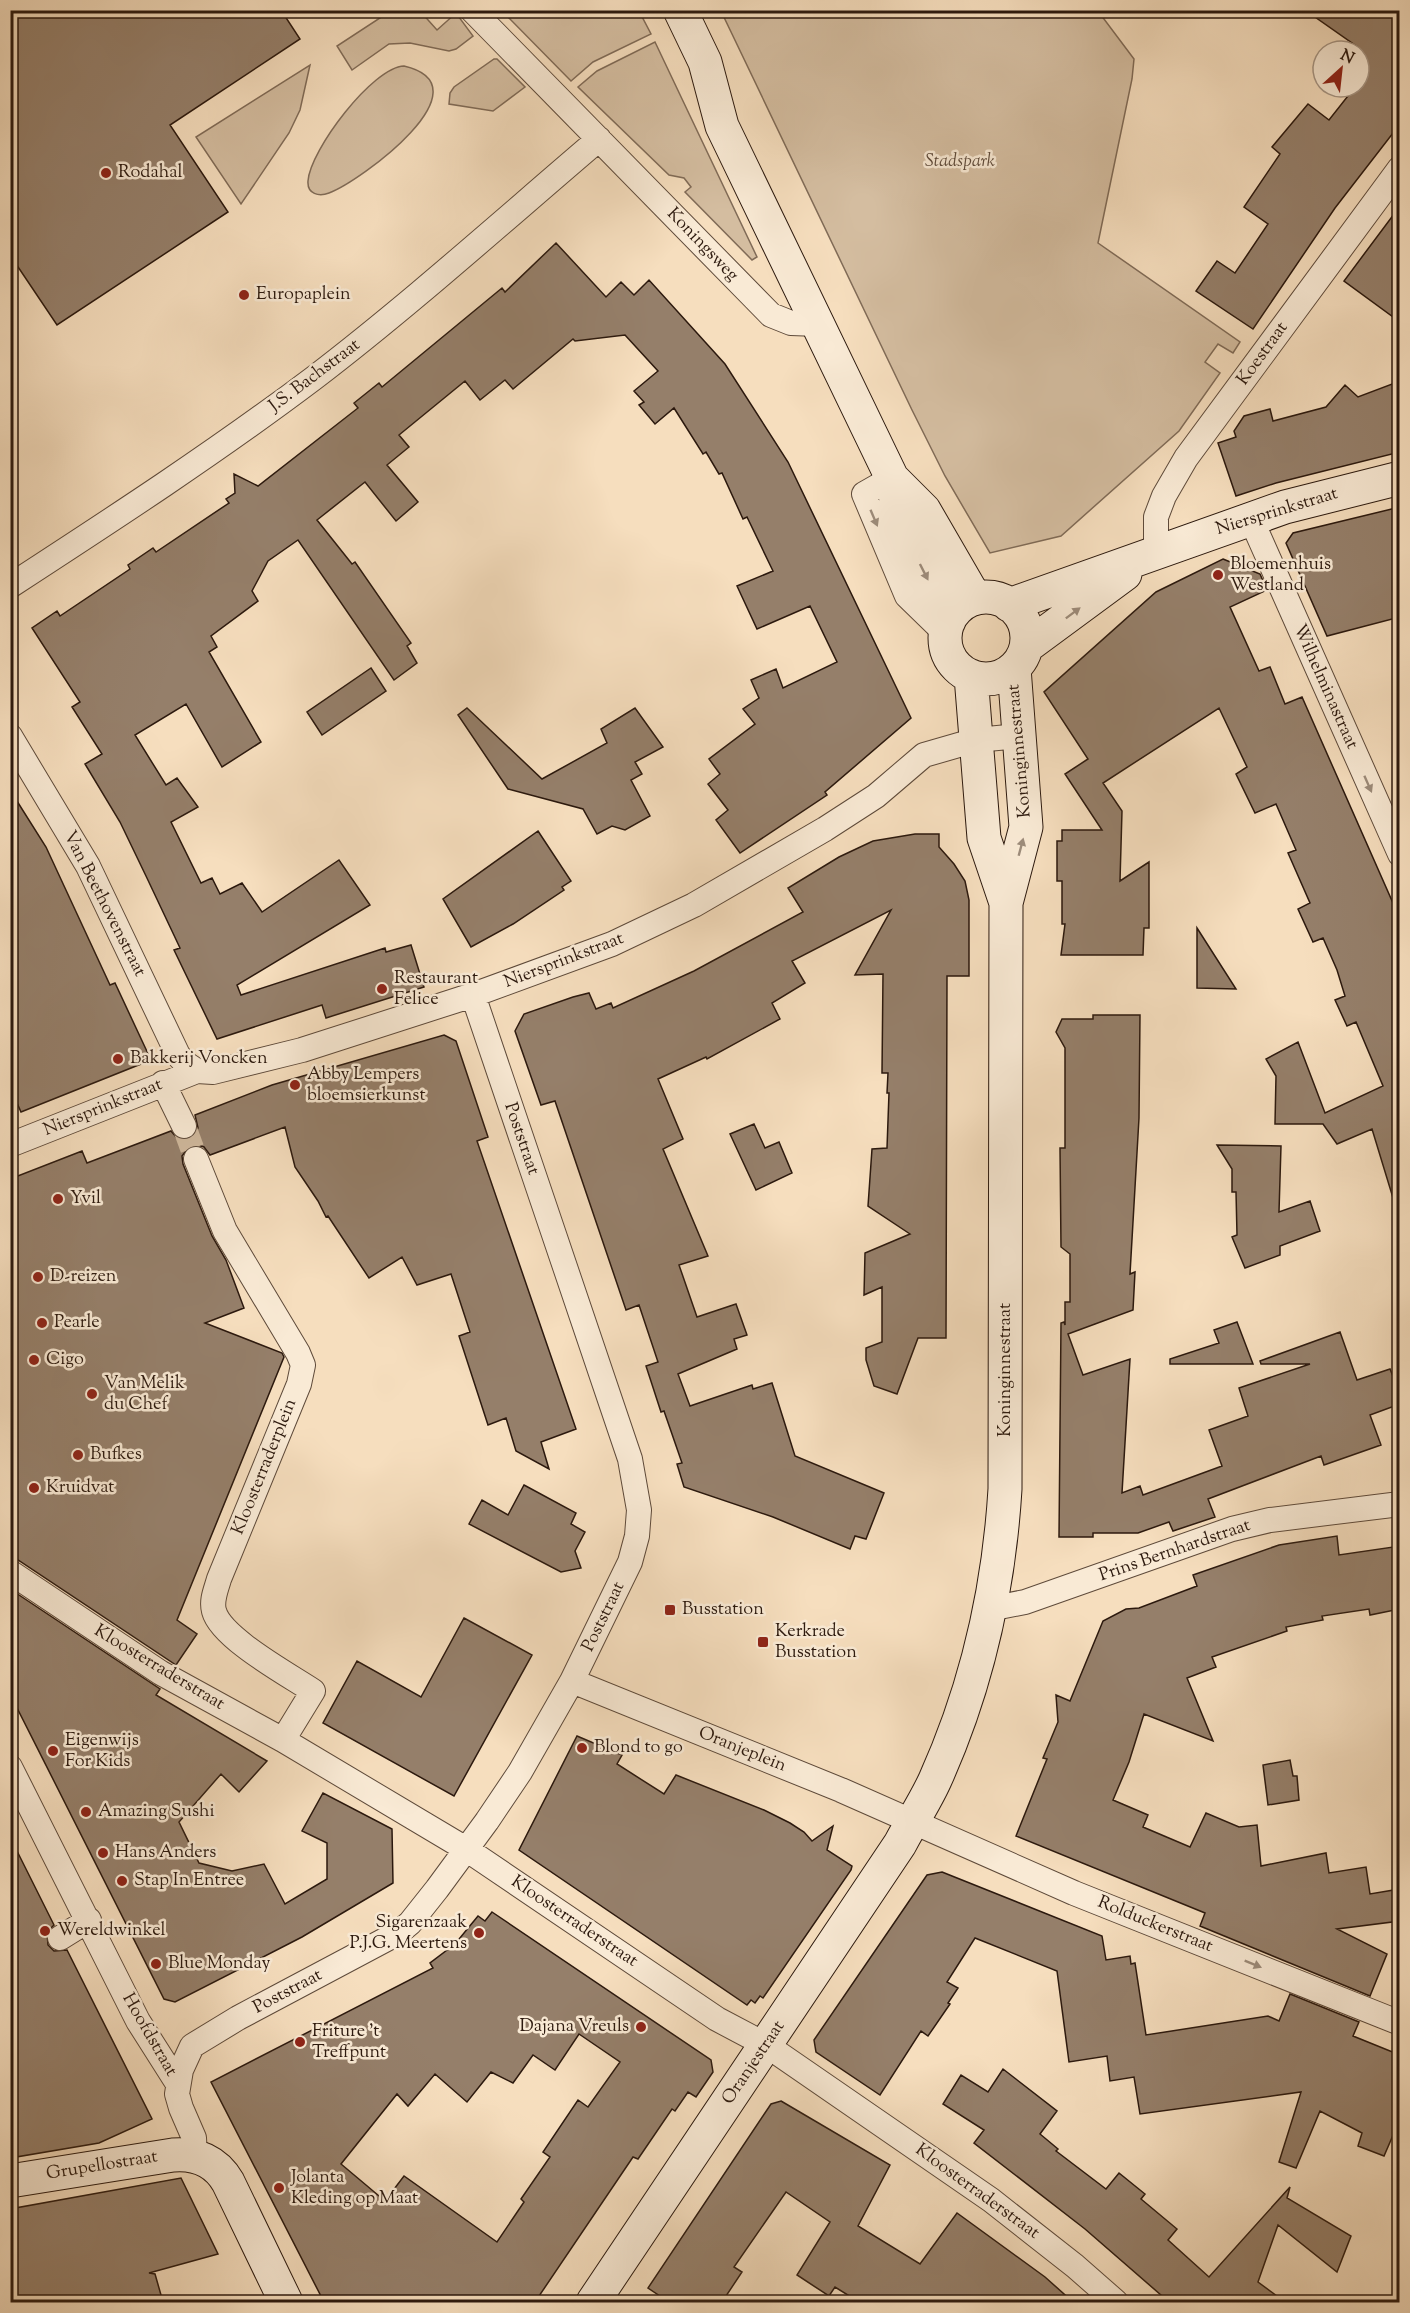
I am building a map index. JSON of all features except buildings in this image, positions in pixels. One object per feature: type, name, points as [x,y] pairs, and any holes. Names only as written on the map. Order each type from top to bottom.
[{"type":"main road","points":[[680,10],[705,62],[722,126],[892,478],[901,527],[947,627]]},
{"type":"main road","points":[[694,10],[717,58],[722,126]]},
{"type":"main road","points":[[892,478],[924,510],[975,598]]},
{"type":"main road","name":"Niersprinkstraat","points":[[1009,605],[1155,551],[1285,507],[1400,478]]},
{"type":"main road","name":"Niersprinkstraat","points":[[1020,658],[1155,551]]},
{"type":"main road","points":[[975,598],[999,599],[1009,605],[1018,613],[1027,635],[1020,658],[1001,676],[986,679],[971,676],[959,669],[951,659],[946,647],[947,627],[955,611],[975,598]]},
{"type":"main road","name":"Koninginnestraat","points":[[912,1821],[934,1782],[964,1708],[989,1609],[1003,1522],[1006,1439],[1006,903],[1026,827],[1019,736],[1020,658]]},
{"type":"main road","name":"Koninginnestraat","points":[[971,676],[984,838],[1006,903]]},
{"type":"main road","name":"Oranjestraat","points":[[593,2302],[884,1870],[912,1821]]},
{"type":"main road","name":"Grupellostraat","points":[[10,2181],[163,2156],[186,2154],[195,2156]]},
{"type":"main road","points":[[195,2156],[214,2165],[224,2175],[286,2302]]},
{"type":"street","name":"Koningsweg","points":[[472,10],[771,315],[791,323],[818,324]]},
{"type":"street","name":"J.S. Bachstraat","points":[[10,586],[156,490],[312,379],[361,341],[599,139]]},
{"type":"street","name":"Koestraat","points":[[1155,551],[1156,517],[1164,496],[1186,458],[1400,168]]},
{"type":"street","name":"Wilhelminastraat","points":[[1251,519],[1400,854]]},
{"type":"street","name":"Van Beethovenstraat","points":[[10,736],[88,866],[178,1055],[185,1064],[197,1071]]},
{"type":"street","name":"Niersprinkstraat","points":[[10,1145],[197,1071],[213,1072],[302,1050],[473,995],[612,944],[694,904],[825,829],[876,796],[924,755],[976,740],[1019,736]]},
{"type":"street","name":"Poststraat","points":[[178,2084],[185,2057],[192,2046],[199,2041],[398,1933],[410,1923],[520,1772],[572,1681],[630,1562],[637,1536],[639,1510],[630,1459],[473,995]]},
{"type":"street","points":[[164,1083],[184,1126]]},
{"type":"street","name":"Kloosterraderplein","points":[[196,1159],[225,1231],[303,1365],[299,1384],[219,1579],[213,1601],[213,1609],[220,1625],[237,1640],[313,1691],[283,1740]]},
{"type":"street","name":"Prins Bernhardstraat","points":[[989,1609],[1025,1602],[1232,1529],[1270,1520],[1400,1504]]},
{"type":"street","name":"Kloosterraderstraat","points":[[10,1572],[161,1673],[283,1740],[466,1849],[717,2019],[766,2044],[991,2200],[1075,2266],[1116,2302]]},
{"type":"street","name":"Oranjeplein","points":[[572,1681],[912,1821]]},
{"type":"street","name":"Hoofdstraat","points":[[10,1767],[138,2021],[178,2084],[179,2102],[194,2138],[195,2156]]},
{"type":"street","name":"Rolduckerstraat","points":[[912,1821],[1074,1893],[1400,2023]]},
{"type":"street","points":[[60,1938],[89,1920]]},
{"type":"green space","points":[[392,10],[420,11],[437,30],[456,13],[473,36],[456,49],[449,51],[410,43],[389,44],[352,70],[337,46]]},
{"type":"green space","points":[[514,10],[639,11],[651,34],[593,62],[571,81],[506,15]]},
{"type":"green space","name":"Stadspark","points":[[721,11],[1098,11],[1134,59],[1132,79],[1098,243],[1240,342],[1233,353],[1218,344],[1205,362],[1220,373],[1179,431],[1061,536],[990,553],[945,476],[912,410]]},
{"type":"green space","points":[[655,42],[757,257],[752,260],[685,192],[691,187],[684,178],[669,175],[578,87],[597,71]]},
{"type":"green space","points":[[497,59],[525,87],[493,111],[449,104],[450,93],[454,87]]},
{"type":"green space","points":[[310,65],[300,110],[289,133],[241,204],[196,137]]},
{"type":"green space","points":[[404,66],[427,77],[433,93],[426,112],[411,132],[366,171],[329,193],[321,195],[312,192],[308,185],[311,167],[331,131],[345,112],[376,80],[391,70]]},
{"type":"tunnel","points":[[184,1126],[196,1159]]},
{"type":"place","name":"Rodahal","points":[[106,173]]},
{"type":"place","name":"Europaplein","points":[[244,295]]},
{"type":"place","name":"Bloemenhuis Westland","points":[[1218,575]]},
{"type":"place","name":"Restaurant Felice","points":[[382,989]]},
{"type":"place","name":"Bakkerij Voncken","points":[[118,1059]]},
{"type":"place","name":"Abby Lempers bloemsierkunst","points":[[295,1085]]},
{"type":"place","name":"Yvil","points":[[58,1199]]},
{"type":"place","name":"D-reizen","points":[[38,1277]]},
{"type":"place","name":"Pearle","points":[[42,1323]]},
{"type":"place","name":"Cigo","points":[[34,1360]]},
{"type":"place","name":"Van Melik du Chef","points":[[92,1394]]},
{"type":"place","name":"Bufkes","points":[[78,1455]]},
{"type":"place","name":"Kruidvat","points":[[34,1488]]},
{"type":"place","name":"Busstation","points":[[670,1610]]},
{"type":"place","name":"Kerkrade Busstation","points":[[763,1642]]},
{"type":"place","name":"Blond to go","points":[[582,1748]]},
{"type":"place","name":"Eigenwijs For Kids","points":[[53,1751]]},
{"type":"place","name":"Amazing Sushi","points":[[86,1812]]},
{"type":"place","name":"Hans Anders","points":[[103,1853]]},
{"type":"place","name":"Stap In Entree","points":[[122,1881]]},
{"type":"place","name":"Wereldwinkel","points":[[45,1931]]},
{"type":"place","name":"Sigarenzaak P.J.G. Meertens","points":[[479,1933]]},
{"type":"place","name":"Blue Monday","points":[[156,1964]]},
{"type":"place","name":"Dajana Vreuls","points":[[641,2027]]},
{"type":"place","name":"Friture 't Treffpunt","points":[[300,2042]]},
{"type":"place","name":"Jolanta Kleding op Maat","points":[[279,2188]]}]
